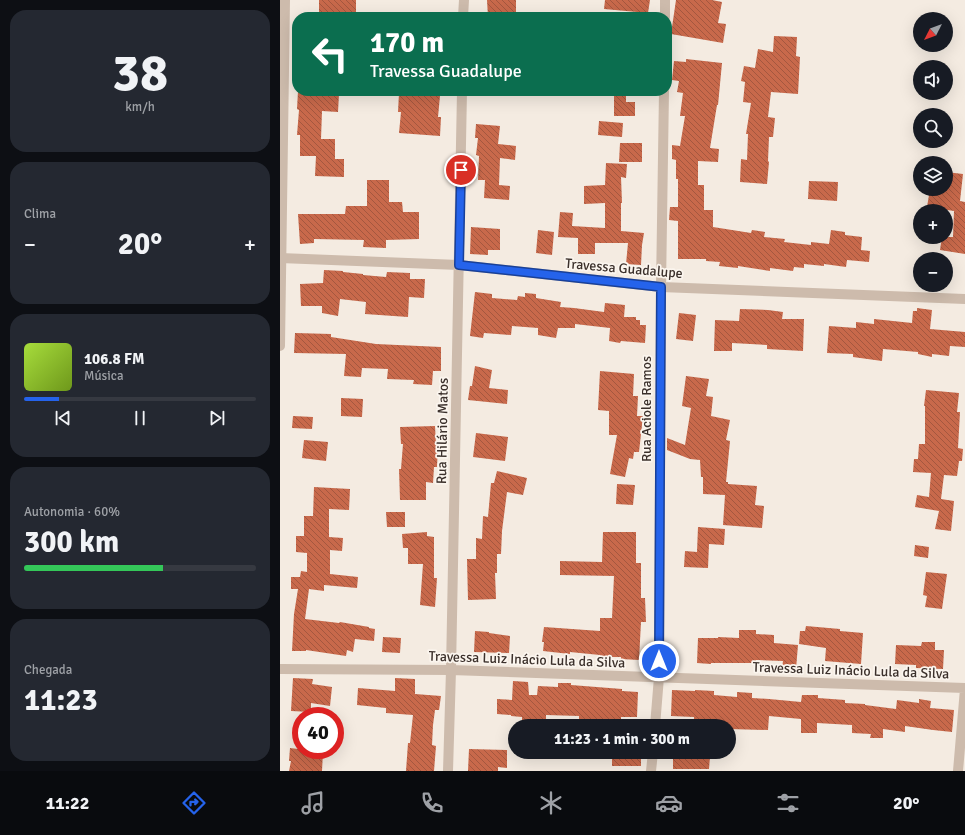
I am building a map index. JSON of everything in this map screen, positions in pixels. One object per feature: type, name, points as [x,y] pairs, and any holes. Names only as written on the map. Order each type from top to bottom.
[{"type":"street","points":[[280,346],[285,0]]},
{"type":"street","points":[[464,0],[464,12]]},
{"type":"street","points":[[665,0],[665,12]]},
{"type":"street","name":"Rua Hilário Matos","points":[[448,771],[462,96]]},
{"type":"street","name":"Rua Aciole Ramos","points":[[656,719],[659,677],[661,287],[664,96]]},
{"type":"street","name":"Travessa Guadalupe","points":[[281,258],[459,265],[661,287],[965,299]]},
{"type":"street","name":"Travessa Luiz Inácio Lula da Silva","points":[[280,669],[451,670],[965,688]]},
{"type":"street","points":[[958,771],[965,688]]},
{"type":"street","points":[[651,771],[652,759]]},
{"type":"building","points":[[319,0],[356,0],[356,12],[319,12]]},
{"type":"building","points":[[487,0],[516,0],[516,12],[488,12]]},
{"type":"building","points":[[605,0],[650,0],[648,12],[604,9]]},
{"type":"building","points":[[676,0],[712,0],[722,2],[718,23],[726,24],[723,43],[672,34]]},
{"type":"building","points":[[774,36],[797,37],[796,56],[800,57],[798,94],[771,92],[768,117],[775,118],[773,137],[769,137],[767,184],[740,182],[741,159],[747,160],[748,134],[746,134],[751,103],[743,102],[745,82],[741,81],[744,66],[755,68],[758,49],[773,52]]},
{"type":"building","points":[[686,59],[722,63],[718,105],[710,148],[719,149],[718,162],[698,161],[698,185],[704,185],[704,210],[713,210],[713,227],[751,233],[752,230],[765,232],[764,237],[785,239],[784,242],[811,245],[811,242],[829,244],[831,230],[845,232],[845,235],[862,237],[861,250],[870,251],[869,262],[847,260],[846,267],[824,264],[824,266],[804,264],[804,268],[794,267],[793,271],[770,268],[770,271],[738,266],[738,268],[719,266],[720,262],[706,261],[706,259],[678,259],[678,221],[669,220],[670,207],[678,207],[678,179],[676,179],[676,160],[672,159],[672,145],[680,146],[685,116],[680,116],[683,93],[677,92],[679,81],[672,80],[674,61],[686,62]]},
{"type":"building","points":[[298,96],[339,96],[338,112],[322,111],[321,139],[335,139],[335,159],[344,159],[344,177],[315,176],[316,156],[300,156],[300,135],[297,135],[299,110],[297,109]]},
{"type":"building","points":[[399,96],[440,96],[438,117],[441,117],[440,136],[399,133],[401,112],[398,112]]},
{"type":"building","points":[[614,96],[626,96],[626,102],[635,102],[635,116],[614,116]]},
{"type":"building","points":[[599,121],[623,123],[622,137],[598,135]]},
{"type":"building","points":[[476,124],[500,126],[498,144],[516,146],[515,160],[500,158],[499,185],[510,186],[509,200],[484,198],[485,180],[478,180],[479,156],[476,155],[478,138],[475,138]]},
{"type":"building","points":[[620,143],[642,143],[642,162],[619,162]]},
{"type":"building","points":[[606,163],[627,164],[626,178],[621,177],[621,231],[644,233],[641,265],[626,264],[628,243],[595,243],[595,254],[578,254],[578,238],[558,237],[560,212],[573,213],[572,226],[605,228],[605,203],[584,204],[584,186],[605,185]]},
{"type":"building","points":[[953,173],[963,174],[960,201],[965,202],[965,254],[940,250],[941,244],[953,244],[953,204],[928,204],[929,196],[953,196]]},
{"type":"building","points":[[367,180],[389,180],[389,202],[402,202],[403,212],[419,212],[419,239],[386,240],[386,248],[363,247],[364,240],[314,239],[314,243],[300,244],[298,214],[345,214],[346,206],[367,206]]},
{"type":"building","points":[[809,181],[838,182],[837,201],[808,199]]},
{"type":"building","points":[[471,227],[500,229],[500,250],[488,250],[488,255],[470,254]]},
{"type":"building","points":[[538,230],[554,232],[552,255],[536,253]]},
{"type":"building","points":[[324,270],[386,277],[387,272],[410,273],[410,279],[425,279],[424,298],[409,297],[408,317],[365,314],[366,302],[340,299],[338,316],[322,313],[322,306],[301,306],[300,284],[323,283]]},
{"type":"building","points":[[475,292],[492,294],[492,298],[517,300],[518,296],[525,297],[525,293],[536,294],[536,298],[561,302],[560,307],[604,312],[605,303],[625,305],[624,317],[636,317],[636,320],[640,320],[640,325],[646,325],[645,343],[621,341],[620,343],[609,341],[610,328],[575,324],[575,328],[558,328],[556,338],[538,335],[538,328],[512,326],[511,335],[484,333],[483,338],[470,336]]},
{"type":"building","points":[[917,308],[932,310],[930,329],[965,332],[965,347],[950,346],[949,356],[932,354],[932,357],[918,354],[918,352],[883,349],[882,361],[853,357],[853,354],[827,353],[829,326],[856,328],[856,322],[874,324],[874,319],[912,323],[913,311],[917,311]]},
{"type":"building","points":[[740,309],[783,312],[782,319],[804,319],[803,351],[767,349],[767,345],[732,343],[732,351],[714,351],[715,320],[739,321]]},
{"type":"building","points":[[679,313],[696,315],[693,341],[676,339]]},
{"type":"building","points":[[295,333],[331,334],[331,337],[376,344],[441,347],[441,371],[433,371],[432,385],[413,384],[414,380],[387,379],[388,369],[362,368],[361,377],[344,376],[346,354],[294,353]]},
{"type":"building","points":[[475,366],[492,370],[489,388],[508,390],[507,404],[468,400]]},
{"type":"building","points":[[600,371],[634,374],[633,396],[638,396],[637,416],[643,416],[639,452],[634,452],[633,459],[629,458],[625,477],[610,474],[617,435],[609,435],[609,411],[598,410]]},
{"type":"building","points":[[686,376],[709,379],[706,396],[713,397],[711,416],[730,420],[726,440],[730,441],[726,482],[728,482],[728,484],[757,486],[755,505],[764,506],[762,528],[723,525],[725,495],[703,494],[703,477],[701,477],[700,460],[690,459],[667,450],[667,438],[685,445],[691,408],[682,406]]},
{"type":"building","points":[[926,390],[959,393],[957,412],[960,412],[958,448],[963,449],[962,461],[959,461],[957,476],[944,475],[941,499],[954,501],[951,531],[935,529],[939,511],[915,507],[917,495],[929,497],[931,473],[913,472],[914,459],[918,459],[919,444],[925,444],[924,406]]},
{"type":"building","points":[[341,398],[363,399],[362,417],[341,416]]},
{"type":"building","points":[[293,416],[313,417],[312,429],[292,428]]},
{"type":"building","points":[[435,426],[436,445],[438,445],[437,467],[434,467],[433,483],[426,482],[426,500],[400,500],[399,469],[401,469],[403,444],[401,444],[400,427]]},
{"type":"building","points":[[476,433],[508,437],[505,461],[473,457]]},
{"type":"building","points":[[304,440],[328,442],[326,461],[302,458]]},
{"type":"building","points":[[497,471],[527,478],[523,495],[507,492],[502,531],[501,554],[497,554],[497,573],[495,573],[496,599],[468,600],[467,559],[476,559],[476,538],[482,539],[483,516],[488,517],[491,483],[494,483]]},
{"type":"building","points":[[617,484],[635,485],[633,505],[616,504]]},
{"type":"building","points":[[314,487],[350,489],[349,510],[329,509],[329,537],[343,538],[342,551],[330,550],[330,574],[358,577],[357,588],[324,585],[324,591],[309,589],[305,619],[340,622],[375,629],[374,641],[355,639],[353,652],[347,650],[346,656],[306,650],[292,651],[294,614],[298,589],[291,589],[291,577],[300,577],[301,571],[307,572],[307,553],[296,552],[296,536],[304,536],[304,516],[313,516]]},
{"type":"building","points":[[386,512],[405,512],[405,527],[387,527]]},
{"type":"building","points":[[698,527],[725,529],[724,545],[709,544],[708,568],[684,567],[685,551],[697,552]]},
{"type":"building","points":[[427,532],[427,536],[434,537],[434,578],[437,578],[435,607],[420,605],[423,564],[408,564],[408,548],[403,548],[402,534]]},
{"type":"building","points":[[603,532],[636,532],[636,563],[641,563],[641,598],[645,598],[646,622],[641,622],[639,660],[621,659],[621,657],[600,657],[600,655],[570,652],[570,654],[543,651],[544,642],[542,642],[544,627],[600,631],[600,618],[612,618],[614,576],[560,575],[560,561],[602,562]]},
{"type":"building","points":[[915,545],[929,547],[928,558],[914,556]]},
{"type":"building","points":[[926,572],[947,574],[942,609],[925,607],[927,596],[923,595]]},
{"type":"building","points":[[806,626],[863,633],[861,664],[825,661],[826,648],[799,644],[800,631],[805,631]]},
{"type":"building","points":[[739,630],[756,630],[756,634],[774,635],[774,643],[798,645],[796,669],[782,668],[783,661],[756,660],[756,663],[697,663],[698,638],[739,638]]},
{"type":"building","points":[[475,631],[510,636],[509,653],[474,652]]},
{"type":"building","points":[[383,637],[401,638],[400,653],[382,652]]},
{"type":"building","points":[[922,642],[935,642],[935,650],[944,650],[943,669],[916,668],[916,665],[895,664],[896,645],[921,646]]},
{"type":"building","points":[[293,678],[313,679],[312,684],[332,687],[330,706],[311,703],[311,707],[292,707],[291,711]]},
{"type":"building","points":[[395,678],[415,679],[415,694],[441,696],[439,710],[435,710],[433,725],[432,745],[436,746],[434,771],[406,771],[408,743],[410,743],[413,715],[386,713],[386,708],[357,705],[358,688],[395,691]]},
{"type":"building","points":[[513,681],[528,682],[529,695],[537,695],[538,686],[558,687],[558,683],[571,683],[571,685],[622,689],[622,691],[638,692],[637,717],[621,717],[621,719],[579,719],[579,716],[546,715],[546,719],[522,719],[522,717],[497,714],[497,699],[512,700]]},
{"type":"building","points":[[672,690],[714,691],[714,695],[737,697],[737,692],[752,693],[752,698],[801,702],[802,695],[818,695],[818,698],[845,700],[845,703],[865,704],[896,709],[897,700],[919,703],[919,699],[931,701],[930,708],[954,710],[952,732],[905,726],[905,732],[883,729],[883,738],[870,738],[871,734],[852,733],[852,725],[817,723],[817,733],[801,733],[801,719],[769,716],[768,730],[736,729],[736,719],[694,719],[694,717],[671,716]]},
{"type":"building","points":[[290,748],[292,748],[292,759],[323,759],[322,771],[289,771],[291,761],[289,761]]},
{"type":"building","points":[[469,749],[507,750],[507,768],[498,767],[498,771],[468,771]]},
{"type":"building","points":[[612,759],[641,759],[641,766],[612,766]]},
{"type":"building","points":[[673,759],[710,759],[709,769],[673,769]]},
{"type":"route","points":[[461,170],[459,265],[661,287],[659,661]]}]
